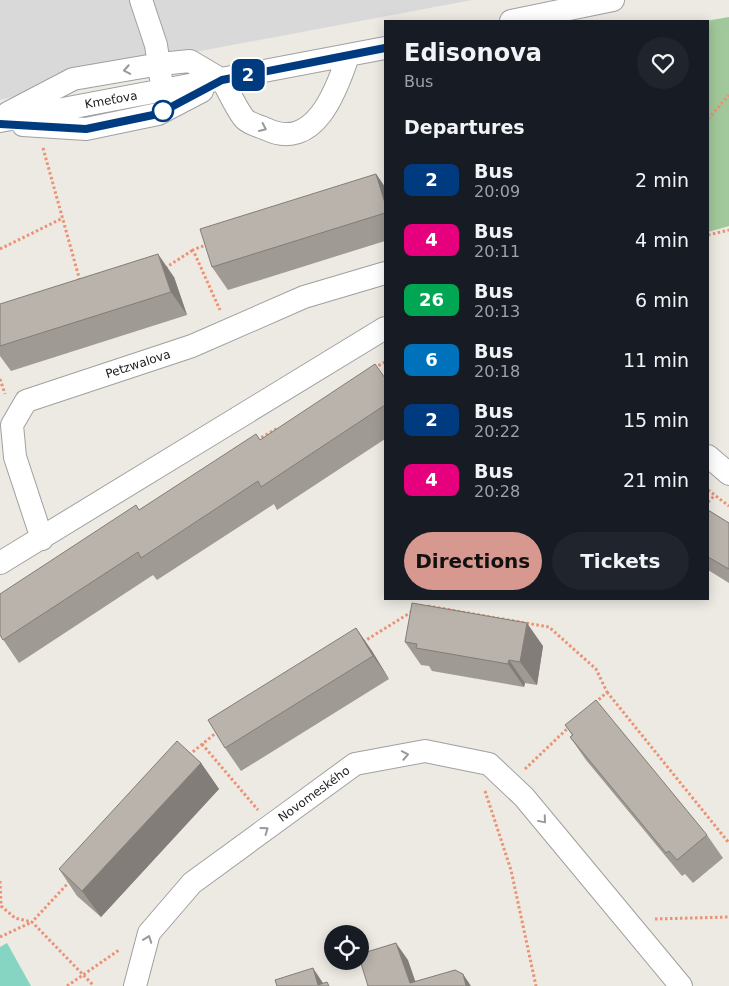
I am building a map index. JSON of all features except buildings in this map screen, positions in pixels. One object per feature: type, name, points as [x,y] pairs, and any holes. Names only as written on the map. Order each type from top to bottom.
[{"type":"street","points":[[141,0],[160,64],[161,91]]},
{"type":"street","points":[[517,20],[613,0]]},
{"type":"street","name":"Kmeťova","points":[[0,122],[384,48]]},
{"type":"street","points":[[0,117],[73,79],[160,64],[190,61],[222,80],[244,119],[279,136],[303,131],[323,113],[339,82],[348,56]]},
{"type":"street","points":[[0,122],[86,129],[158,114],[222,80]]},
{"type":"street","name":"Petzwalova","points":[[42,539],[15,457],[12,425],[26,401],[192,346],[304,297],[384,272]]},
{"type":"street","points":[[0,563],[384,329]]},
{"type":"street","points":[[709,457],[729,474]]},
{"type":"street","name":"Novomeského","points":[[135,986],[149,933],[192,883],[355,764],[425,751],[489,764],[524,797],[681,986]]},
{"type":"path","points":[[709,118],[729,95]]},
{"type":"path","points":[[43,146],[81,285]]},
{"type":"path","points":[[0,249],[62,218]]},
{"type":"path","points":[[709,236],[729,230]]},
{"type":"path","points":[[158,271],[167,268],[194,250],[210,244]]},
{"type":"path","points":[[194,250],[221,312]]},
{"type":"path","points":[[368,372],[384,363]]},
{"type":"path","points":[[250,445],[284,424]]},
{"type":"path","points":[[709,491],[729,506]]},
{"type":"path","points":[[709,501],[714,496]]},
{"type":"path","points":[[424,607],[433,606],[549,627],[596,669],[607,692],[729,843]]},
{"type":"path","points":[[356,646],[414,609]]},
{"type":"path","points":[[592,705],[607,692]]},
{"type":"path","points":[[520,773],[571,726]]},
{"type":"path","points":[[187,756],[222,729]]},
{"type":"path","points":[[202,744],[262,816]]},
{"type":"path","points":[[473,761],[512,870],[536,986]]},
{"type":"path","points":[[0,937],[32,922],[72,879]]},
{"type":"path","points":[[0,881],[1,906],[15,918],[32,922],[94,986]]},
{"type":"path","points":[[654,919],[729,917]]},
{"type":"path","points":[[67,986],[119,950],[123,943]]},
{"type":"path","points":[[119,950],[119,959]]},
{"type":"shaded area","points":[[0,0],[472,0],[190,53],[0,100]]},
{"type":"green space","points":[[729,17],[729,226],[709,232],[709,20]]},
{"type":"green space","points":[[7,943],[31,986],[0,986],[0,947]]},
{"type":"bus line","name":"2","points":[[0,124],[86,129],[158,114],[222,80],[384,48]]}]
